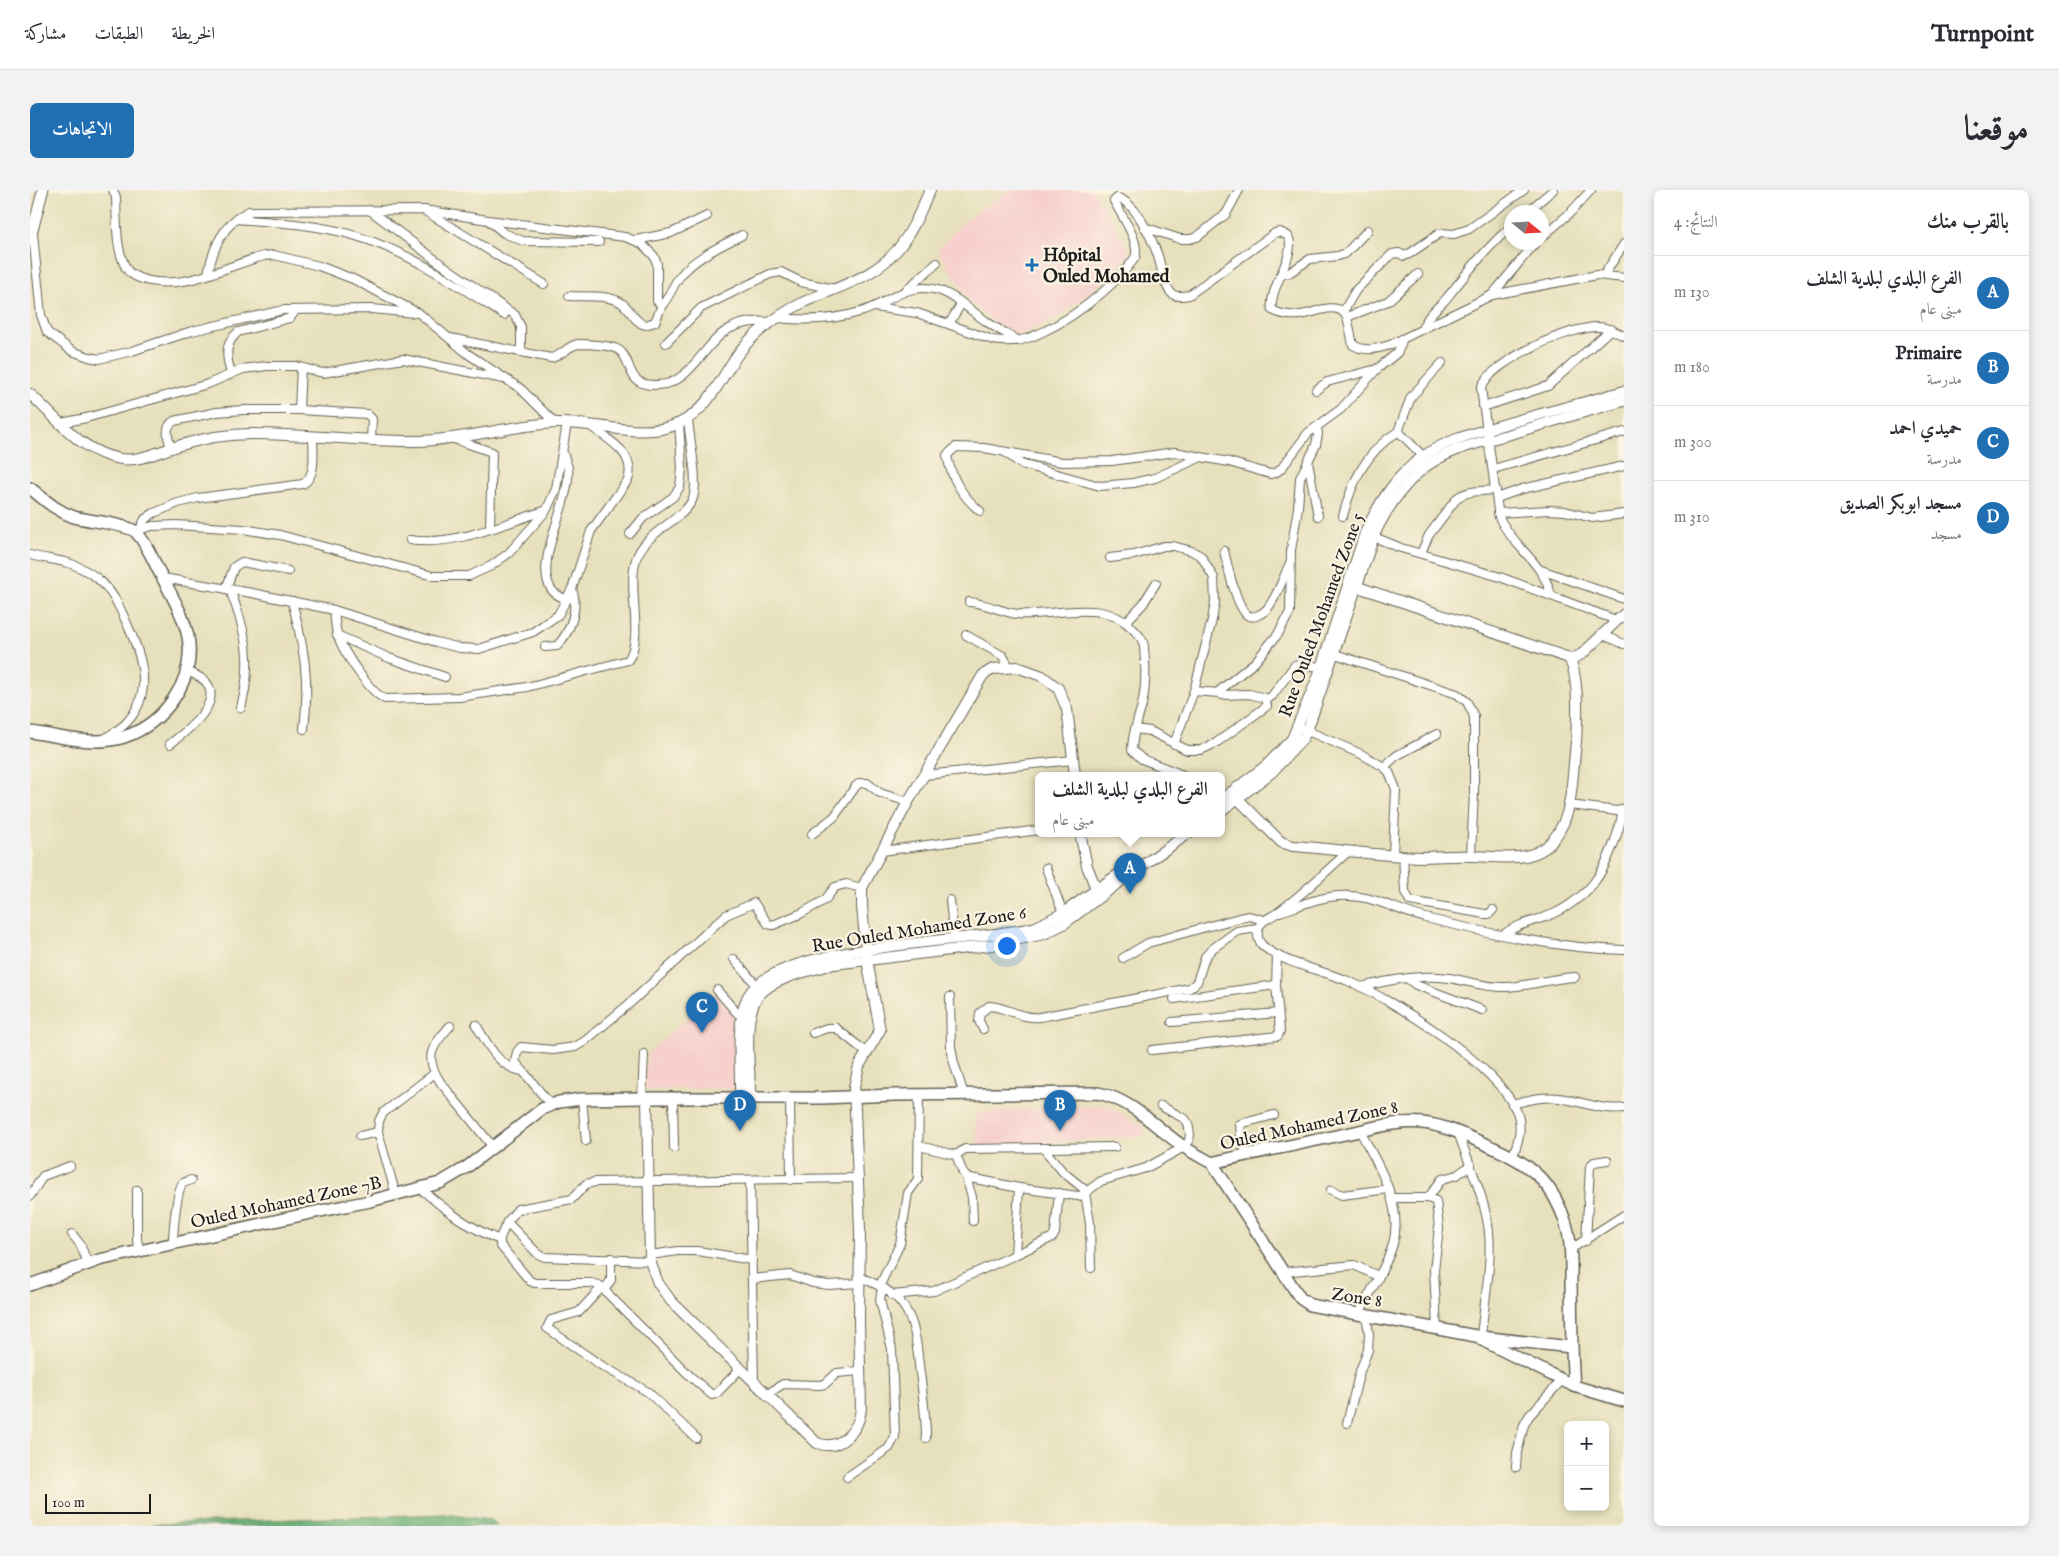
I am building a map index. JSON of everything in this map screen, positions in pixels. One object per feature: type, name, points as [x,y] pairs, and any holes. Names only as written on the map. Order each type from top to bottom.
[{"type":"main road","points":[[30,488],[57,510],[73,517],[137,530],[162,578],[186,631],[188,640],[186,670],[176,696],[169,706],[151,722],[124,737],[101,741],[88,742],[30,732]]},
{"type":"main road","name":"Ouled Mohamed Zone 8","points":[[550,1104],[582,1099],[790,1098],[1074,1092],[1106,1095],[1127,1104],[1184,1147],[1212,1163],[1360,1131],[1374,1126],[1404,1122],[1425,1124],[1458,1132],[1513,1156],[1526,1164],[1542,1179],[1559,1203],[1567,1226],[1571,1249],[1571,1347],[1574,1386]]},
{"type":"main road","name":"Ouled Mohamed Zone 7B","points":[[30,1285],[88,1264],[244,1227],[396,1195],[446,1180],[467,1167],[532,1115],[550,1104]]},
{"type":"main road","name":"Zone 8","points":[[1212,1163],[1300,1298],[1310,1305],[1477,1336],[1571,1347]]},
{"type":"main road","points":[[1477,1336],[1574,1386],[1624,1401]]},
{"type":"street","points":[[43,190],[32,236],[41,315],[47,332],[72,351],[89,357],[99,359],[116,355],[192,332],[283,310],[372,309],[420,314]]},
{"type":"street","points":[[113,190],[116,197],[119,243],[128,271],[138,277],[152,282],[168,283],[208,274],[254,258],[274,256],[319,266],[353,279],[420,314],[468,354],[510,380],[555,423]]},
{"type":"street","points":[[30,394],[78,441],[90,449],[109,457],[127,460],[213,437],[240,434],[420,441],[452,439],[555,423],[588,424],[644,431],[683,421],[700,409],[745,345],[775,320],[805,302],[835,290],[870,272],[898,250],[912,227],[930,190]]},
{"type":"street","points":[[1144,227],[1180,239],[1190,240],[1197,237],[1226,214],[1239,190]]},
{"type":"street","points":[[1535,205],[1553,190]]},
{"type":"street","points":[[1549,231],[1570,213],[1591,190]]},
{"type":"street","points":[[1519,191],[1469,228],[1454,234],[1440,233],[1404,256],[1399,253],[1392,254],[1356,290],[1345,315],[1353,345],[1371,350],[1390,345],[1492,295],[1590,276],[1604,275],[1624,278]]},
{"type":"street","points":[[874,307],[912,312],[1000,341],[1031,337],[1061,322],[1086,304],[1135,258],[1137,252],[1136,244],[1114,201],[1115,198],[1120,198],[1130,205],[1144,227],[1157,254],[1165,282],[1173,295],[1189,295],[1268,238],[1280,232],[1288,236],[1291,245],[1280,275],[1272,303],[1272,310],[1292,316],[1330,308],[1345,315],[1388,301],[1418,274]]},
{"type":"street","points":[[208,274],[216,245],[222,234],[236,219],[255,209],[424,210],[488,220],[602,232],[636,240],[644,245],[654,256],[657,264],[657,301],[662,305]]},
{"type":"street","points":[[424,210],[544,284]]},
{"type":"street","points":[[371,211],[437,261],[515,315],[521,327],[520,352]]},
{"type":"street","points":[[636,240],[671,233],[707,216]]},
{"type":"street","points":[[236,219],[337,231],[381,244],[418,262],[504,315]]},
{"type":"street","points":[[488,220],[504,232],[523,241],[599,242]]},
{"type":"street","points":[[1280,275],[1289,273],[1310,259],[1338,256],[1346,253],[1368,230]]},
{"type":"street","points":[[1422,329],[1428,316],[1444,301],[1504,233]]},
{"type":"street","points":[[569,296],[616,300],[625,305],[638,322],[645,325],[655,322],[662,305],[680,276],[688,268],[703,256],[742,235]]},
{"type":"street","points":[[1604,275],[1624,244]]},
{"type":"street","points":[[1492,295],[1529,250]]},
{"type":"street","points":[[450,338],[551,358],[559,356],[572,345],[578,344],[614,348],[621,351],[637,380],[643,383],[658,385],[670,383],[681,377],[719,336],[731,328],[751,322],[828,319],[874,307],[907,289],[937,263]]},
{"type":"street","points":[[666,343],[702,308],[770,274],[781,272],[801,282],[835,290]]},
{"type":"street","points":[[907,289],[940,290],[991,325],[1019,340]]},
{"type":"street","points":[[949,324],[961,304]]},
{"type":"street","points":[[231,373],[226,354],[234,335],[238,332],[290,318],[296,310]]},
{"type":"street","points":[[984,336],[991,325]]},
{"type":"street","points":[[1550,595],[1548,583],[1540,570],[1510,534],[1498,513],[1497,494],[1481,388],[1484,380],[1521,352],[1557,338],[1597,327],[1611,330],[1624,336]]},
{"type":"street","points":[[1483,407],[1548,386],[1611,330]]},
{"type":"street","points":[[980,511],[968,501],[959,489],[950,470],[947,455],[956,447],[964,446],[1062,462],[1112,461],[1175,452],[1229,462],[1265,473],[1275,473],[1281,469],[1300,442],[1341,409],[1377,369],[1400,350],[1402,340]]},
{"type":"street","points":[[61,423],[86,418],[208,384],[243,369],[284,364],[323,373],[402,360],[510,380]]},
{"type":"street","points":[[1343,516],[1358,473],[1384,440],[1399,431],[1411,397],[1442,363]]},
{"type":"street","points":[[299,410],[301,367]]},
{"type":"street","points":[[1316,390],[1326,382],[1377,369]]},
{"type":"street","name":"Rue Ouled Mohamed Zone 5","points":[[1352,585],[1385,512],[1398,494],[1419,472],[1443,457],[1487,435],[1624,391]]},
{"type":"street","name":"Rue Ouled Mohamed Zone 5","points":[[1303,729],[1352,585],[1365,533],[1389,489],[1423,456],[1456,440],[1487,435],[1624,401]]},
{"type":"street","points":[[170,448],[167,430],[169,424],[174,421],[217,412],[299,410],[369,414],[372,419],[371,440]]},
{"type":"street","points":[[630,534],[643,518],[673,497],[680,487],[683,421]]},
{"type":"street","points":[[334,610],[337,634],[345,653],[369,685],[379,696],[385,699],[459,697],[527,687],[628,660],[634,650],[636,640],[632,581],[638,552],[651,537],[687,508],[693,497],[694,481],[683,421]]},
{"type":"street","points":[[137,530],[176,524],[207,525],[262,531],[433,576],[458,577],[476,574],[509,553],[546,511],[556,489],[567,423]]},
{"type":"street","points":[[162,578],[334,610],[436,642],[474,649],[508,641],[533,632],[555,618],[567,600],[591,531],[628,480],[631,472],[627,458],[622,450],[588,424]]},
{"type":"street","points":[[1219,693],[1222,687],[1255,662],[1278,634],[1290,612],[1291,562],[1300,478],[1318,441],[1317,427]]},
{"type":"street","points":[[1399,431],[1423,456]]},
{"type":"street","points":[[1493,469],[1624,432]]},
{"type":"street","points":[[137,530],[145,519],[154,513],[178,503],[198,498],[307,482],[312,472],[313,436]]},
{"type":"street","points":[[452,439],[488,449],[492,452],[490,528]]},
{"type":"street","points":[[562,451],[568,466],[568,478],[564,503],[548,553],[547,574],[551,589],[567,600]]},
{"type":"street","points":[[1004,452],[1021,464],[1100,486],[1133,483],[1155,478],[1201,457]]},
{"type":"street","points":[[1308,461],[1318,516]]},
{"type":"street","points":[[1421,553],[1429,535],[1461,494],[1473,492],[1497,494],[1624,466]]},
{"type":"street","points":[[410,540],[429,542],[444,540],[546,511]]},
{"type":"street","points":[[1498,513],[1558,511],[1592,518],[1624,514]]},
{"type":"street","points":[[1374,537],[1402,548],[1500,577],[1620,617]]},
{"type":"street","points":[[1110,558],[1134,555],[1167,546],[1192,551],[1203,558],[1215,582],[1215,603],[1194,691],[1174,744]]},
{"type":"street","points":[[1224,551],[1239,601],[1249,616],[1258,616],[1266,610],[1291,562]]},
{"type":"street","points":[[30,555],[67,561],[87,571],[102,583],[114,596],[140,657],[144,674],[136,711],[127,722],[101,741]]},
{"type":"street","points":[[241,708],[248,680],[249,666],[245,638],[228,589],[234,567],[242,562],[249,562],[288,571]]},
{"type":"street","points":[[1540,570],[1624,599]]},
{"type":"street","points":[[1126,622],[1143,604],[1156,583]]},
{"type":"street","points":[[1352,585],[1569,658],[1582,654],[1620,617]]},
{"type":"street","points":[[545,647],[557,646],[571,621],[576,605],[572,589]]},
{"type":"street","points":[[292,601],[306,664],[307,700],[304,729]]},
{"type":"street","points":[[969,602],[980,603],[1014,614],[1101,611],[1111,613],[1126,622],[1141,637],[1145,651],[1144,694],[1132,750],[1136,755],[1177,772]]},
{"type":"street","points":[[337,634],[389,658],[445,677]]},
{"type":"street","points":[[1601,634],[1624,644]]},
{"type":"street","points":[[966,635],[1003,656],[1009,667]]},
{"type":"street","points":[[1330,653],[1443,689],[1463,698],[1471,707],[1474,716],[1474,792],[1471,856]]},
{"type":"street","name":"Rue Ouled Mohamed Zone 5","points":[[1227,796],[1272,772],[1301,741],[1321,668],[1330,653]]},
{"type":"street","points":[[1227,796],[1281,842],[1286,844],[1398,855],[1516,857],[1540,850],[1558,833],[1566,820],[1570,805],[1576,751],[1576,685],[1574,670],[1569,658]]},
{"type":"street","points":[[1266,700],[1272,696],[1295,665],[1321,668]]},
{"type":"street","points":[[644,1054],[650,1258],[658,1283],[671,1301],[817,1444],[834,1444],[851,1435],[859,1421],[861,1410],[859,1178],[854,1097],[855,1080],[860,1066],[880,1030],[866,955],[862,888],[908,802],[983,675],[993,669],[1023,668],[1042,676],[1061,692],[1067,709],[1075,772]]},
{"type":"street","points":[[170,744],[201,717],[208,706],[208,684],[186,670]]},
{"type":"street","points":[[1135,729],[1150,731],[1174,744],[1195,751],[1207,748],[1267,706],[1266,700],[1258,695],[1222,695],[1219,693],[1194,691]]},
{"type":"street","points":[[1303,729],[1361,754],[1384,767],[1394,780],[1398,855],[1405,892],[1410,901],[1485,914],[1489,914],[1493,910]]},
{"type":"street","points":[[1384,767],[1396,756],[1437,734]]},
{"type":"street","points":[[925,775],[1073,760]]},
{"type":"street","points":[[812,834],[834,817],[860,783],[867,783],[880,793],[908,802]]},
{"type":"street","points":[[1504,934],[1518,925],[1554,914],[1590,887],[1599,876],[1620,826],[1623,809],[1570,805]]},
{"type":"street","points":[[882,852],[1035,831]]},
{"type":"street","points":[[1081,837],[1082,848],[1098,894]]},
{"type":"street","name":"Rue Ouled Mohamed Zone 6","points":[[745,1098],[742,1015],[749,995],[757,986],[778,973],[808,961],[992,944],[1044,934],[1065,923],[1098,894],[1174,837]]},
{"type":"street","name":"Rue Ouled Mohamed Zone 6","points":[[745,1098],[749,1027],[752,1008],[760,993],[776,983],[810,970],[866,955],[954,938],[1029,929],[1045,924],[1130,874],[1183,837]]},
{"type":"street","points":[[1276,914],[1349,851]]},
{"type":"street","points":[[1046,868],[1062,913]]},
{"type":"street","points":[[550,1104],[515,1062],[517,1052],[521,1047],[559,1050],[575,1047],[586,1041],[726,915],[753,903],[768,924],[773,926],[825,900],[835,887],[846,884],[862,888]]},
{"type":"street","points":[[983,1029],[979,1021],[980,1013],[989,1006],[996,1006],[1026,1018],[1040,1017],[1190,988],[1197,982],[1205,957],[1212,949],[1237,931],[1258,928],[1264,920],[1276,914],[1323,898],[1350,896],[1382,902],[1428,919],[1549,944],[1624,950]]},
{"type":"street","points":[[950,900],[954,938]]},
{"type":"street","points":[[1123,958],[1148,943],[1239,918],[1248,916],[1264,920]]},
{"type":"street","points":[[1258,928],[1261,944],[1277,955],[1361,987],[1403,1009],[1455,1047],[1499,1086],[1517,1112],[1520,1128],[1513,1156]]},
{"type":"street","points":[[1152,1050],[1278,1036],[1280,1034],[1276,985],[1277,955]]},
{"type":"street","points":[[734,959],[757,986]]},
{"type":"street","points":[[1361,987],[1391,980],[1424,976],[1507,987],[1575,977]]},
{"type":"street","points":[[1408,979],[1416,985],[1482,1010]]},
{"type":"street","points":[[1174,999],[1276,985]]},
{"type":"street","points":[[718,990],[737,1013],[742,1015]]},
{"type":"street","points":[[950,997],[951,1047],[955,1069],[964,1095]]},
{"type":"street","points":[[1172,1022],[1278,1013]]},
{"type":"street","points":[[476,1025],[500,1060],[510,1067],[523,1071]]},
{"type":"street","points":[[450,1026],[432,1048],[432,1061],[435,1073],[492,1147]]},
{"type":"street","points":[[813,1033],[827,1028],[836,1028],[867,1053]]},
{"type":"street","points":[[396,1195],[378,1132],[379,1121],[383,1113],[435,1073]]},
{"type":"street","points":[[847,1477],[889,1448],[896,1437],[892,1349],[880,1300],[881,1286],[900,1244],[908,1193],[918,1176],[919,1095]]},
{"type":"street","points":[[1512,1104],[1535,1098],[1551,1097],[1592,1106],[1624,1108]]},
{"type":"street","points":[[673,1098],[674,1148]]},
{"type":"street","points":[[790,1098],[791,1180]]},
{"type":"street","points":[[582,1099],[586,1141]]},
{"type":"street","points":[[966,1177],[1019,1188],[1080,1196],[1101,1180],[1146,1168],[1184,1147],[1189,1141],[1190,1135],[1188,1123],[1185,1119],[1161,1106]]},
{"type":"street","points":[[1247,1154],[1241,1137],[1240,1124],[1242,1121],[1274,1115]]},
{"type":"street","points":[[1347,1423],[1360,1371],[1368,1350],[1368,1334],[1362,1314],[1393,1244],[1395,1234],[1391,1198],[1388,1189],[1360,1131]]},
{"type":"street","points":[[360,1136],[378,1132]]},
{"type":"street","points":[[1458,1132],[1481,1195],[1489,1232],[1488,1269],[1477,1336]]},
{"type":"street","points":[[919,1146],[956,1154],[965,1149],[1115,1147]]},
{"type":"street","points":[[1043,1148],[1063,1172],[1080,1185],[1085,1192],[1090,1223],[1091,1268]]},
{"type":"street","points":[[956,1154],[963,1175],[966,1177],[972,1198],[973,1221]]},
{"type":"street","points":[[1586,1241],[1590,1167],[1594,1162],[1607,1160]]},
{"type":"street","points":[[30,1196],[44,1176],[70,1166]]},
{"type":"street","points":[[1428,1198],[1442,1179],[1457,1175],[1471,1166]]},
{"type":"street","points":[[740,1369],[712,1395],[690,1376],[603,1288],[591,1282],[533,1282],[508,1257],[500,1245],[507,1222],[518,1209],[572,1199],[589,1183],[647,1180],[859,1178]]},
{"type":"street","points":[[172,1245],[174,1222],[181,1189],[184,1183],[191,1180]]},
{"type":"street","points":[[750,1180],[754,1384]]},
{"type":"street","points":[[420,1188],[450,1214],[469,1226],[500,1240]]},
{"type":"street","points":[[1015,1255],[1019,1188]]},
{"type":"street","points":[[1332,1190],[1342,1195],[1388,1189]]},
{"type":"street","points":[[137,1190],[140,1251]]},
{"type":"street","points":[[892,1294],[934,1291],[1053,1237],[1059,1193]]},
{"type":"street","points":[[1391,1198],[1428,1198],[1436,1201],[1439,1222],[1434,1266],[1437,1329]]},
{"type":"street","points":[[1571,1249],[1624,1215]]},
{"type":"street","points":[[507,1222],[541,1256],[550,1258],[650,1258],[678,1251],[698,1251],[752,1260]]},
{"type":"street","points":[[72,1234],[80,1244],[88,1264]]},
{"type":"street","points":[[611,1258],[611,1280],[579,1312],[551,1320],[547,1328],[599,1364],[648,1392],[696,1438]]},
{"type":"street","points":[[1283,1272],[1354,1265],[1378,1276]]},
{"type":"street","points":[[752,1279],[790,1275],[829,1285],[860,1280],[881,1286],[892,1294],[906,1309],[914,1333],[926,1412],[926,1438]]},
{"type":"street","points":[[766,1395],[783,1384],[819,1385],[824,1384],[837,1373],[860,1371]]},
{"type":"street","points":[[1516,1467],[1517,1453],[1524,1425],[1529,1416],[1562,1380]]},
{"type":"shaded area","name":"Hôpital Ouled Mohamed","points":[[1008,190],[1093,190],[1130,254],[1094,289],[1051,322],[1017,336],[997,324],[968,301],[937,250],[960,225]]},
{"type":"shaded area","points":[[716,993],[733,1013],[735,1088],[645,1090],[647,1054]]},
{"type":"shaded area","points":[[1104,1105],[1144,1126],[1143,1136],[978,1147],[975,1113]]},
{"type":"green space","points":[[444,1514],[491,1520],[498,1526],[154,1526],[152,1524]]},
{"type":"place","name":"Hôpital Ouled Mohamed","points":[[1032,265]]},
{"type":"place","name":"الفرع البلدي لبلدية الشلف","points":[[1130,894]]},
{"type":"place","name":"حميدي احمد","points":[[702,1033]]},
{"type":"place","name":"مسجد ابوبكر الصديق","points":[[740,1131]]},
{"type":"place","name":"Primaire","points":[[1060,1131]]}]
